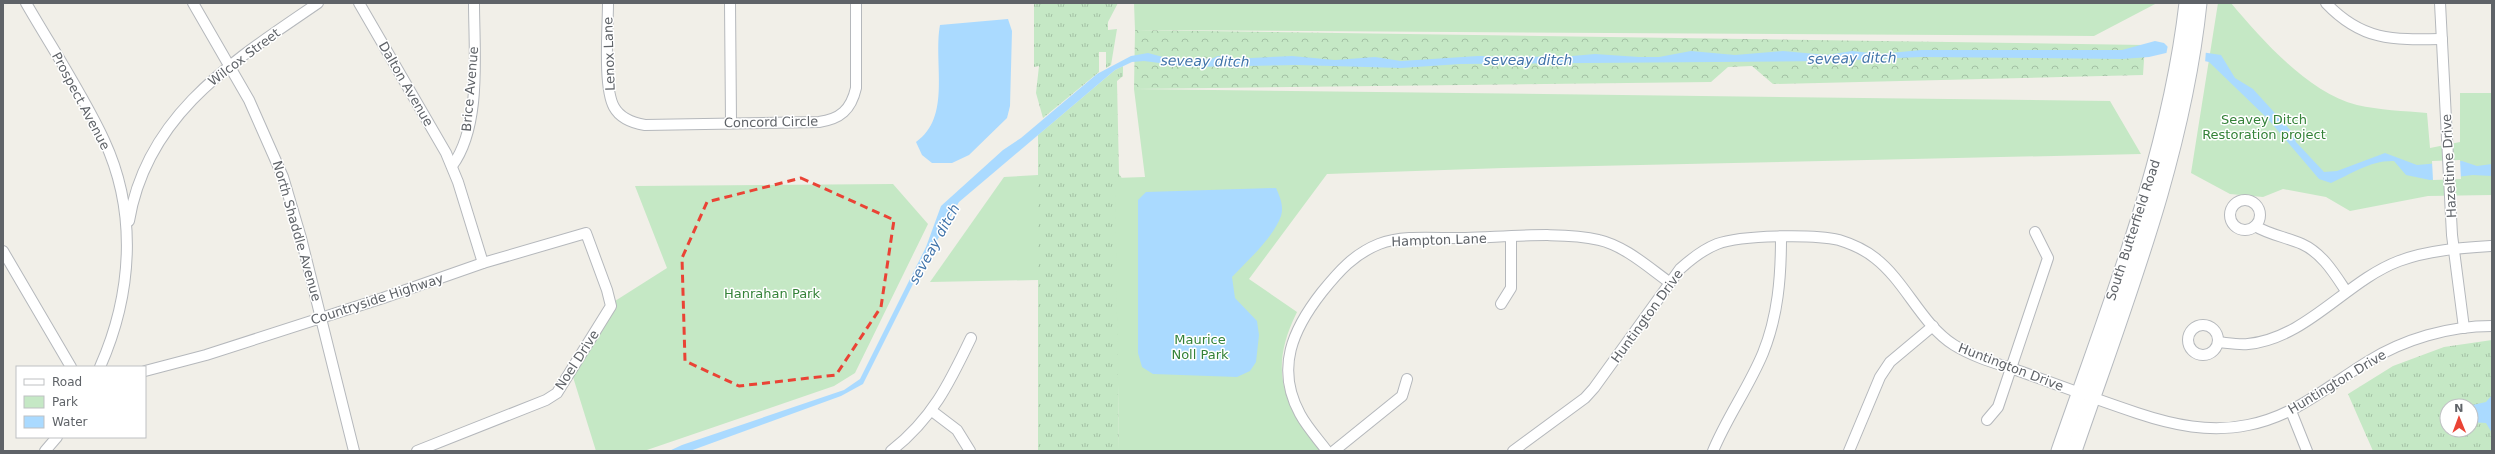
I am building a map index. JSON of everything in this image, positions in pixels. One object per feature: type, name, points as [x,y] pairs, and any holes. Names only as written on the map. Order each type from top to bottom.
[{"type":"main road","name":"South Butterfield Road","points":[[2059,451],[2085,395],[2169,166],[2183,108],[2187,3]]},
{"type":"main road","name":"South Butterfield Road","points":[[2186,53],[2199,3]]},
{"type":"main road","name":"South Butterfield Road","points":[[2074,451],[2085,395]]},
{"type":"street","name":"Prospect Avenue","points":[[26,3],[105,142],[119,181],[128,227],[128,254],[123,296],[100,366]]},
{"type":"street","name":"North Shaddle Avenue","points":[[193,3],[249,100],[283,177],[321,318],[354,451]]},
{"type":"street","name":"Wilcox Street","points":[[128,227],[137,190],[154,150],[187,104],[229,65],[318,3]]},
{"type":"street","name":"Dalton Avenue","points":[[359,3],[452,166]]},
{"type":"street","name":"Brice Avenue","points":[[452,166],[459,157],[469,129],[473,94],[474,3]]},
{"type":"street","name":"Lenox Lane","points":[[608,3],[610,97],[619,114],[630,121]]},
{"type":"street","points":[[730,3],[731,122]]},
{"type":"street","name":"Concord Circle","points":[[630,121],[645,125],[731,122],[819,122],[832,120],[847,111],[854,100],[856,88],[856,3]]},
{"type":"street","points":[[2326,3],[2356,29],[2376,36],[2398,40],[2442,39]]},
{"type":"street","name":"Hazeltime Drive","points":[[2440,3],[2454,249],[2464,328]]},
{"type":"street","points":[[452,166],[483,263]]},
{"type":"street","points":[[2255,226],[2264,231],[2302,244],[2317,253],[2328,264],[2346,291]]},
{"type":"street","points":[[1987,420],[1998,408],[2048,258],[2035,232]]},
{"type":"street","name":"Countryside Highway","points":[[146,371],[206,355],[483,263],[581,233],[588,235],[595,253]]},
{"type":"street","name":"Hampton Lane","points":[[1327,451],[1299,413],[1289,384],[1288,359],[1299,323],[1340,270],[1365,250],[1396,240],[1582,236],[1601,240],[1628,253],[1669,282]]},
{"type":"street","points":[[1501,304],[1511,288],[1511,237]]},
{"type":"street","points":[[1713,451],[1721,431],[1751,379],[1769,337],[1778,298],[1781,238]]},
{"type":"street","name":"Huntington Drive","points":[[1514,451],[1585,398],[1669,282],[1694,257],[1717,244],[1745,239],[1827,238],[1849,243],[1865,251],[1885,267],[1933,326],[1952,344],[1967,352],[2085,395],[2177,424],[2209,429],[2251,425],[2291,411],[2306,403],[2386,351],[2410,340],[2464,328],[2492,326]]},
{"type":"street","points":[[2218,342],[2248,344],[2285,334],[2346,291],[2399,261],[2454,249],[2492,246]]},
{"type":"street","points":[[3,251],[70,366]]},
{"type":"street","name":"Noel Drive","points":[[417,451],[546,400],[557,393],[611,306],[595,253]]},
{"type":"street","points":[[1849,451],[1880,377],[1890,362],[1933,326]]},
{"type":"street","points":[[891,451],[919,426],[932,411],[949,383],[971,338]]},
{"type":"street","points":[[1334,451],[1402,396],[1407,379]]},
{"type":"street","points":[[932,411],[956,430],[970,451]]},
{"type":"street","points":[[2291,411],[2307,451]]},
{"type":"street","points":[[45,451],[56,438]]},
{"type":"highlighted area","points":[[801,178],[894,220],[881,307],[836,375],[739,386],[685,361],[682,258],[707,202]]},
{"type":"green space","points":[[1034,3],[1118,3],[1108,22],[1108,30],[1117,29],[1111,65],[1106,68],[1106,52],[1099,52],[1099,72],[1043,118],[1036,93],[1039,66],[1034,67]]},
{"type":"green space","points":[[1134,3],[2157,3],[2094,36],[1135,30]]},
{"type":"green space","name":"Seavey Ditch Restoration project","points":[[2218,3],[2231,3],[2257,33],[2288,63],[2321,89],[2339,99],[2365,107],[2427,113],[2430,148],[2460,142],[2460,93],[2492,93],[2492,195],[2428,196],[2350,211],[2326,197],[2283,189],[2263,197],[2230,194],[2191,173]]},
{"type":"green space","points":[[1135,30],[2145,45],[2143,75],[1773,84],[1752,66],[1728,67],[1711,82],[1134,89]]},
{"type":"green space","points":[[1123,66],[1123,76],[1117,81],[1119,174],[1132,193],[1118,374],[1119,451],[1038,451],[1038,135],[1115,70]]},
{"type":"green space","name":"Maurice Noll Park","points":[[1134,89],[2110,101],[2141,154],[1503,168],[1327,174],[1249,279],[1297,312],[1288,333],[1283,352],[1282,369],[1284,386],[1289,402],[1297,418],[1321,451],[1119,451],[1115,178],[1145,177]]},
{"type":"green space","points":[[1038,175],[1038,280],[930,282],[1004,177]]},
{"type":"green space","name":"Hanrahan Park","points":[[893,184],[928,224],[855,373],[834,386],[644,451],[596,451],[573,377],[612,314],[615,301],[667,268],[635,186]]},
{"type":"green space","points":[[2492,340],[2492,451],[2373,451],[2348,394],[2393,366],[2444,347]]},
{"type":"water","points":[[1008,19],[1012,31],[1010,106],[1007,118],[969,155],[952,163],[932,163],[922,155],[916,142],[927,131],[934,119],[938,104],[938,40],[940,25]]},
{"type":"water","name":"seveay ditch","points":[[2155,41],[2164,43],[2168,47],[2221,55],[2235,78],[2253,89],[2292,132],[2296,142],[2324,172],[2337,171],[2385,153],[2417,165],[2462,161],[2477,166],[2492,164],[2492,176],[2473,175],[2430,180],[2406,175],[2394,161],[2386,161],[2369,165],[2331,183],[2319,179],[2268,119],[2209,62],[2166,53],[2149,57],[2122,59],[1921,57],[1826,61],[1460,64],[1401,68],[1297,65],[1190,67],[1144,61],[1132,62],[1115,70],[959,202],[919,272],[863,384],[841,396],[690,451],[669,451],[682,445],[844,390],[860,379],[926,247],[941,206],[1003,150],[1021,138],[1097,74],[1131,56],[1148,53],[1174,60],[1211,59],[1218,56],[1231,59],[1292,56],[1335,60],[1375,57],[1401,61],[1478,56],[1561,57],[1595,54],[1659,57],[1691,51],[1735,55],[1783,51],[1827,55],[1852,51],[1880,54],[1921,50],[2122,50]]},
{"type":"water","points":[[1276,188],[1282,205],[1281,216],[1272,232],[1260,248],[1232,277],[1235,298],[1257,321],[1259,335],[1256,362],[1250,371],[1237,377],[1153,374],[1142,367],[1138,353],[1138,200],[1146,192]]},
{"type":"water","points":[[2492,395],[2492,433],[2486,423],[2479,423],[2479,404],[2486,402]]},
{"type":"pier","points":[[2168,45],[2206,50],[2205,63],[2166,55]]},
{"type":"pier","points":[[2460,160],[2461,179],[2433,180],[2432,161]]}]
